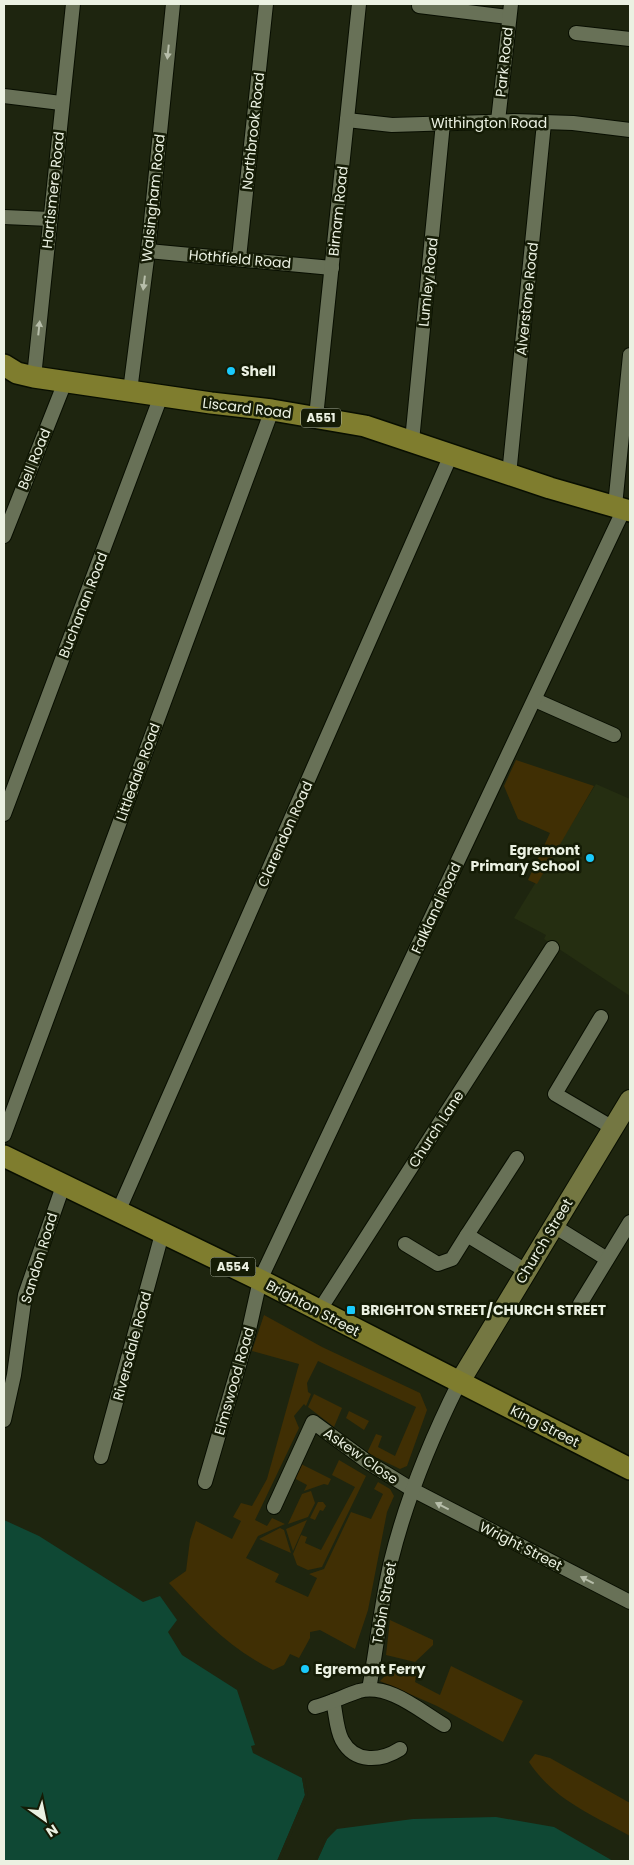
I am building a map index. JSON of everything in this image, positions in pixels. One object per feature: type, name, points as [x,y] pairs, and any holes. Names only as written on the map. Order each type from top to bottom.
[{"type":"main road","name":"Liscard Road","points":[[4,365],[17,373],[34,377],[272,410],[364,426],[509,475],[623,509]]},
{"type":"main road","name":"Brighton Street","points":[[4,1156],[260,1280],[459,1383]]},
{"type":"main road","name":"King Street","points":[[459,1383],[630,1469]]},
{"type":"street","name":"Hartismere Road","points":[[34,377],[61,103],[73,4]]},
{"type":"street","name":"Walsingham Road","points":[[130,391],[148,251],[173,4]]},
{"type":"street","name":"Northbrook Road","points":[[240,258],[266,4]]},
{"type":"street","name":"Birnam Road","points":[[316,417],[359,4]]},
{"type":"street","points":[[419,6],[510,10]]},
{"type":"street","name":"Park Road","points":[[498,121],[510,10]]},
{"type":"street","points":[[576,33],[630,39]]},
{"type":"street","points":[[4,96],[61,103]]},
{"type":"street","name":"Withington Road","points":[[347,120],[392,125],[498,121],[573,123],[630,130]]},
{"type":"street","name":"Lumley Road","points":[[412,441],[444,123]]},
{"type":"street","name":"Alverstone Road","points":[[509,475],[544,123]]},
{"type":"street","points":[[4,217],[50,218]]},
{"type":"street","name":"Hothfield Road","points":[[148,251],[332,268]]},
{"type":"street","name":"Falkland Road","points":[[260,1280],[535,700],[623,509],[630,355]]},
{"type":"street","name":"Bell Road","points":[[4,536],[65,382]]},
{"type":"street","name":"Buchanan Road","points":[[4,814],[161,396]]},
{"type":"street","name":"Littledale Road","points":[[4,1134],[272,410]]},
{"type":"street","name":"Clarendon Road","points":[[118,1212],[451,455]]},
{"type":"street","points":[[535,700],[614,735]]},
{"type":"street","name":"Church Lane","points":[[319,1311],[552,948]]},
{"type":"street","points":[[601,1017],[555,1094],[613,1128]]},
{"type":"street","name":"Church Street","points":[[459,1383],[630,1100]]},
{"type":"street","points":[[405,1244],[438,1264],[452,1259],[517,1158]]},
{"type":"street","name":"Sandon Road","points":[[4,1420],[14,1375],[25,1295],[63,1186]]},
{"type":"street","points":[[580,1304],[630,1222]]},
{"type":"street","points":[[554,1226],[608,1259]]},
{"type":"street","name":"Riversdale Road","points":[[101,1458],[162,1234]]},
{"type":"street","points":[[467,1235],[526,1271]]},
{"type":"street","name":"Elmswood Road","points":[[205,1482],[248,1334],[260,1280]]},
{"type":"street","name":"Tobin Street","points":[[370,1690],[391,1562],[413,1490],[446,1409],[459,1383]]},
{"type":"street","name":"Askew Close","points":[[274,1506],[312,1422],[368,1463],[413,1490]]},
{"type":"street","name":"Wright Street","points":[[413,1490],[630,1602]]},
{"type":"street","points":[[314,1707],[370,1690],[392,1694],[444,1725]]},
{"type":"street","points":[[333,1701],[342,1740],[357,1755],[375,1760],[387,1757],[400,1749]]},
{"type":"shaded area","points":[[516,760],[594,786],[537,884],[528,880],[550,833],[518,819],[504,786]]},
{"type":"shaded area","name":"Egremont Primary School","points":[[596,784],[630,799],[630,996],[544,939],[546,935],[514,918]]},
{"type":"shaded area","points":[[264,1315],[322,1347],[420,1393],[427,1410],[407,1466],[400,1469],[367,1453],[376,1434],[382,1436],[378,1447],[395,1456],[416,1407],[318,1361],[307,1383],[308,1392],[311,1394],[306,1406],[304,1404],[294,1416],[299,1428],[255,1520],[267,1526],[272,1518],[285,1524],[258,1536],[246,1558],[279,1574],[275,1582],[308,1597],[317,1578],[309,1574],[324,1569],[351,1512],[371,1519],[383,1494],[374,1489],[378,1482],[390,1489],[394,1496],[387,1512],[368,1610],[355,1649],[320,1630],[310,1632],[310,1638],[299,1658],[290,1654],[284,1665],[273,1670],[243,1652],[217,1632],[169,1583],[186,1571],[190,1540],[196,1521],[232,1539],[241,1521],[233,1517],[241,1503],[252,1506],[267,1479],[299,1364],[252,1351]]},
{"type":"shaded area","points":[[314,1394],[342,1408],[334,1427],[308,1407]]},
{"type":"shaded area","points":[[349,1411],[369,1421],[364,1430],[346,1418]]},
{"type":"shaded area","points":[[339,1460],[366,1476],[322,1567],[308,1570],[297,1565],[293,1554],[301,1535],[307,1537],[305,1543],[321,1550],[355,1487],[332,1475]]},
{"type":"shaded area","points":[[297,1462],[331,1479],[328,1485],[324,1484],[304,1491],[307,1485],[294,1478]]},
{"type":"shaded area","points":[[311,1491],[315,1503],[308,1517],[288,1524],[302,1494]]},
{"type":"shaded area","points":[[318,1502],[323,1502],[326,1506],[323,1511],[320,1510],[315,1520],[310,1518]]},
{"type":"shaded area","points":[[4,1520],[39,1536],[143,1602],[160,1596],[177,1620],[168,1632],[182,1655],[237,1690],[255,1745],[251,1746],[253,1753],[302,1778],[305,1795],[277,1861],[4,1861]]},
{"type":"shaded area","points":[[307,1520],[293,1551],[286,1529]]},
{"type":"shaded area","points":[[280,1528],[284,1530],[291,1553],[259,1539]]},
{"type":"shaded area","points":[[390,1620],[433,1640],[433,1645],[415,1662],[386,1655]]},
{"type":"shaded area","points":[[387,1664],[417,1671],[415,1682],[440,1695],[451,1666],[523,1701],[503,1742],[437,1706],[380,1681],[388,1673]]},
{"type":"shaded area","points":[[535,1754],[550,1758],[630,1803],[630,1836],[574,1805],[550,1786],[529,1762]]},
{"type":"shaded area","points":[[496,1817],[554,1827],[613,1861],[317,1861],[327,1839],[337,1829],[413,1819]]},
{"type":"pier","points":[[302,1778],[305,1778],[308,1796],[280,1861],[277,1861],[305,1795]]},
{"type":"pier","points":[[337,1826],[327,1839],[317,1861],[315,1861],[325,1838]]},
{"type":"place","name":"Shell","points":[[231,371]]},
{"type":"place","name":"Egremont Primary School","points":[[590,858]]},
{"type":"place","name":"BRIGHTON STREET/CHURCH STREET","points":[[351,1310]]},
{"type":"place","name":"Egremont Ferry","points":[[305,1669]]}]
